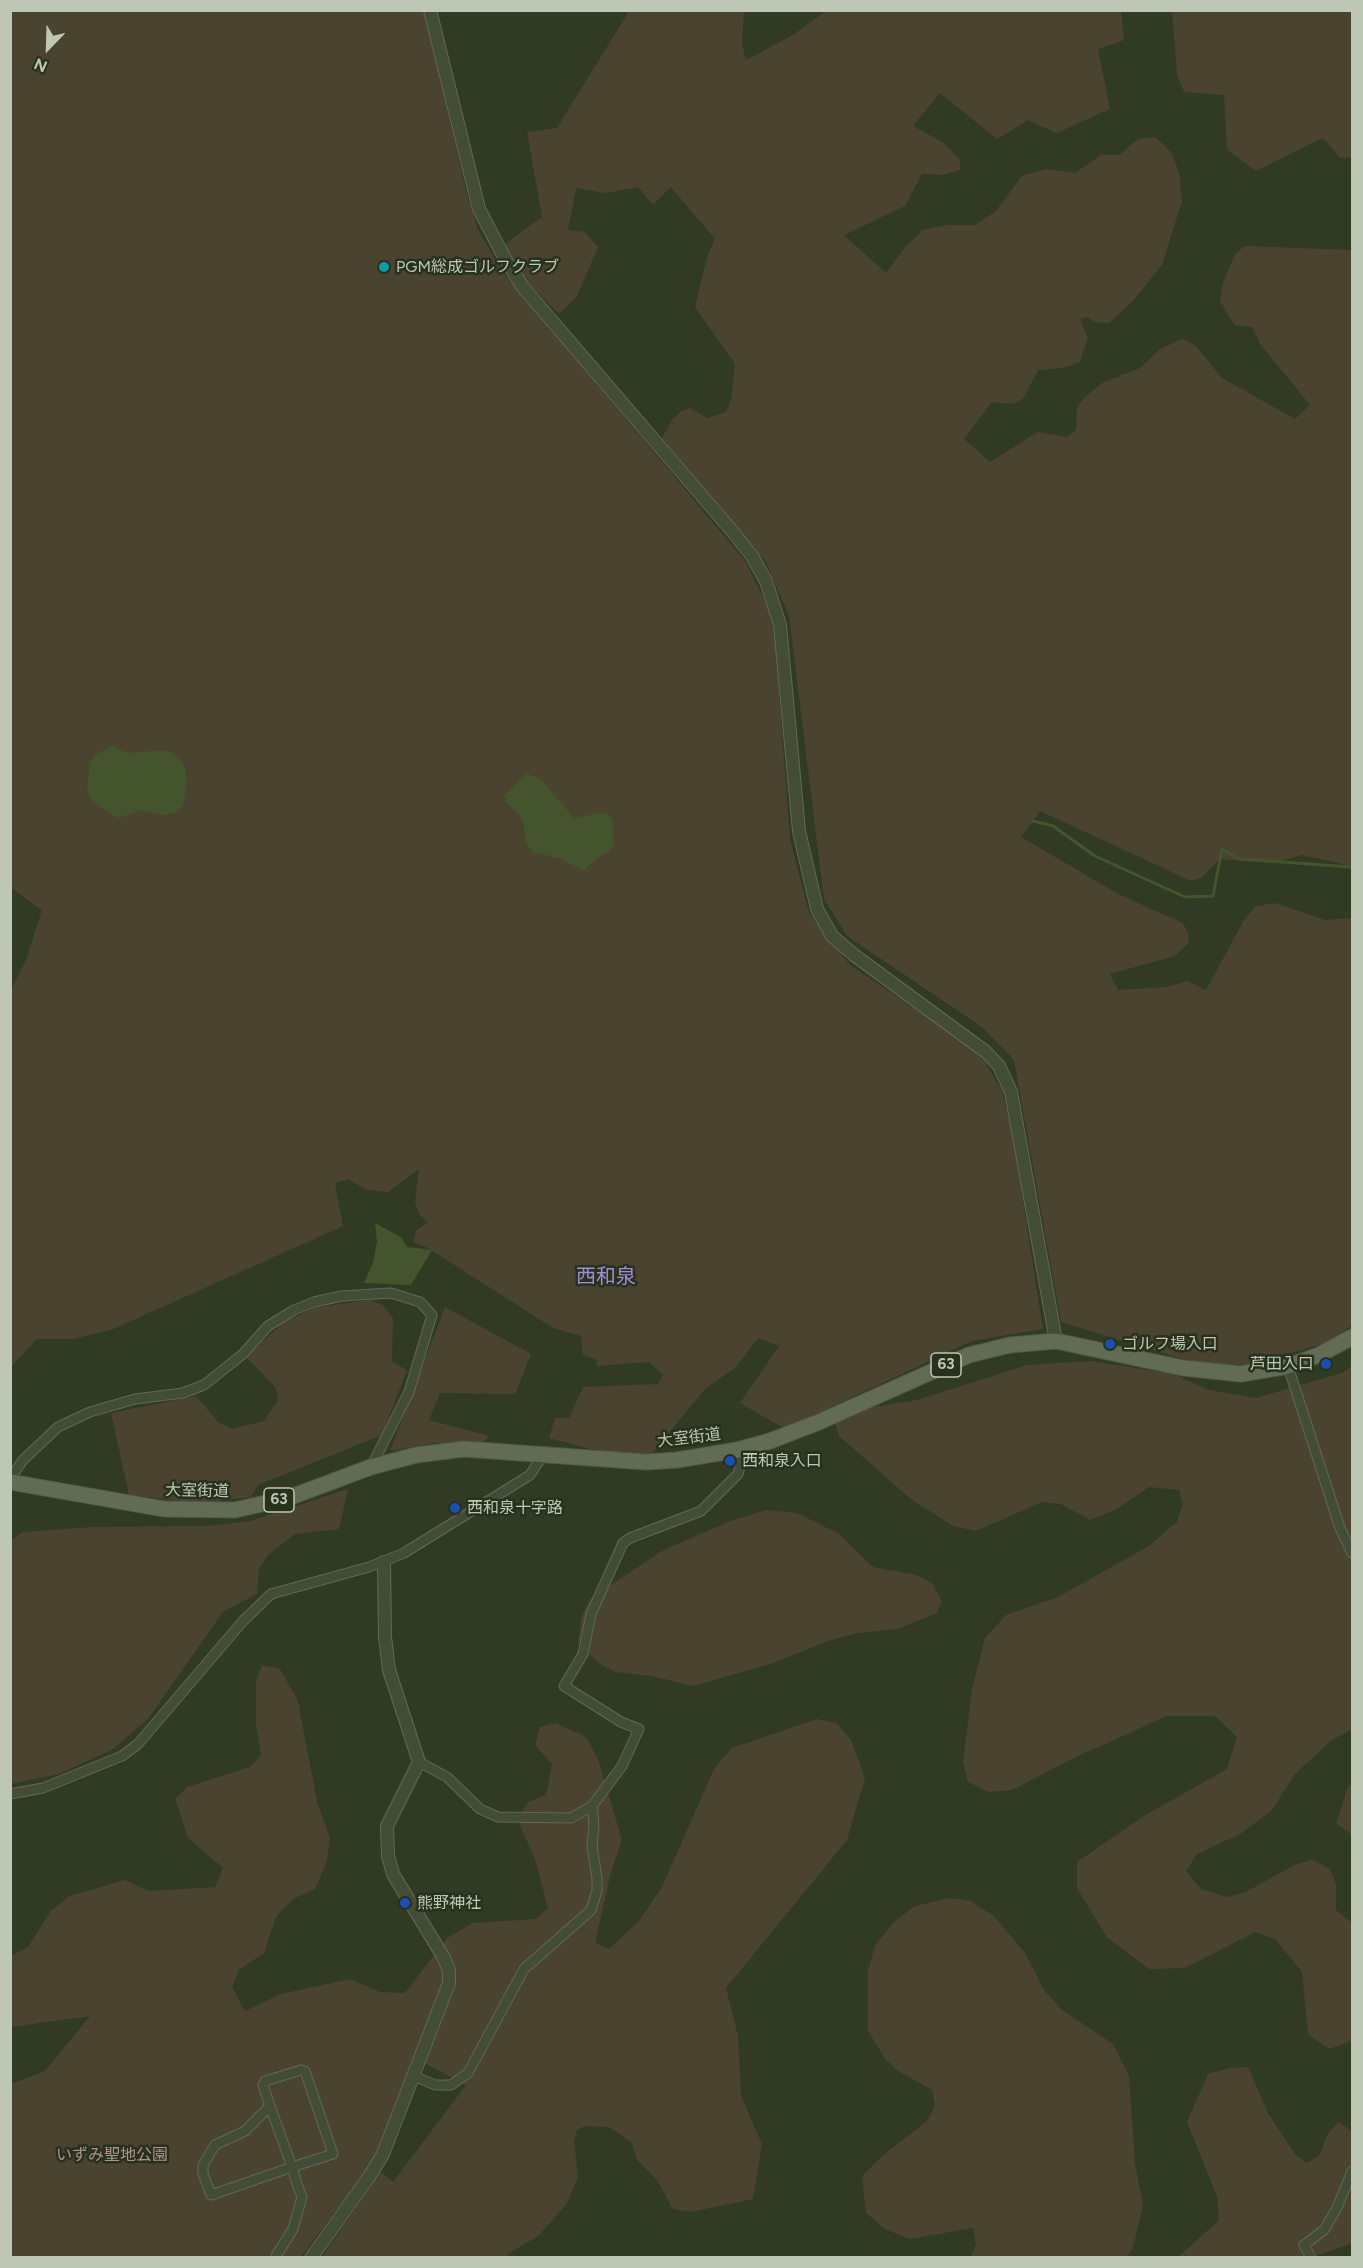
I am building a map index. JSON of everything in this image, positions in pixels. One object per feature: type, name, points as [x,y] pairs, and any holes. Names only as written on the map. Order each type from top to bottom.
[{"type":"main road","name":"大室街道","points":[[10,1480],[164,1509],[235,1510],[288,1498],[371,1467],[416,1455],[464,1449],[646,1462],[677,1460],[737,1450],[770,1441],[819,1422],[969,1356],[1010,1345],[1056,1341],[1183,1368],[1223,1374],[1241,1374],[1288,1366],[1319,1355],[1353,1337]]},
{"type":"street","points":[[430,10],[479,209],[504,257],[522,286],[732,531],[752,556],[766,582],[780,625],[800,831],[817,909],[832,936],[854,955],[986,1052],[999,1066],[1011,1092],[1056,1341]]},
{"type":"street","points":[[10,1480],[35,1447],[58,1427],[90,1412],[135,1399],[183,1393],[204,1385],[243,1354],[268,1326],[294,1310],[314,1302],[342,1296],[391,1293],[420,1302],[432,1315],[409,1392],[371,1467]]},
{"type":"street","points":[[1288,1366],[1340,1528],[1353,1553]]},
{"type":"street","points":[[419,1762],[447,1777],[480,1809],[498,1817],[571,1818],[592,1806],[622,1766],[639,1729],[621,1722],[564,1686],[583,1654],[591,1614],[618,1549],[623,1543],[630,1538],[701,1511],[738,1474],[741,1467],[737,1450]]},
{"type":"street","points":[[10,1794],[43,1788],[122,1756],[138,1744],[243,1621],[271,1594],[384,1562],[404,1554],[530,1475],[543,1455]]},
{"type":"street","points":[[311,2258],[383,2154],[449,1983],[449,1971],[444,1958],[393,1874],[388,1856],[387,1826],[419,1762],[389,1670],[385,1637],[384,1562]]},
{"type":"street","points":[[414,2076],[435,2085],[451,2085],[468,2073],[524,1969],[591,1910],[597,1891],[592,1846],[594,1826],[592,1806]]},
{"type":"street","points":[[270,2106],[245,2131],[215,2145],[203,2165],[203,2174],[211,2195],[292,2168],[333,2154],[305,2071],[301,2070],[265,2081],[263,2085],[270,2106],[292,2168],[302,2197],[293,2229],[276,2256]]},
{"type":"street","points":[[1311,2258],[1304,2245],[1324,2230],[1337,2208],[1353,2171]]},
{"type":"green space","points":[[1121,10],[1124,40],[1098,49],[1110,109],[1057,133],[1028,120],[997,139],[940,93],[913,126],[944,143],[960,160],[960,170],[942,175],[922,174],[905,206],[844,235],[886,273],[906,246],[923,230],[946,225],[975,225],[995,212],[1022,176],[1046,169],[1075,173],[1101,155],[1119,155],[1138,139],[1155,137],[1171,152],[1179,172],[1182,201],[1162,265],[1132,302],[1109,323],[1095,322],[1087,317],[1080,320],[1088,338],[1080,362],[1064,368],[1038,370],[1023,399],[1012,404],[992,402],[964,439],[990,462],[1038,432],[1067,437],[1076,430],[1077,407],[1085,397],[1102,383],[1140,368],[1160,349],[1182,339],[1195,345],[1222,378],[1295,419],[1310,405],[1260,344],[1252,327],[1235,325],[1229,317],[1220,300],[1223,282],[1235,255],[1244,246],[1352,250],[1352,866],[1302,855],[1273,863],[1219,859],[1201,878],[1191,881],[1040,811],[1021,837],[1120,895],[1183,923],[1188,933],[1189,943],[1175,956],[1110,974],[1118,990],[1166,987],[1187,981],[1206,990],[1244,920],[1256,906],[1275,903],[1325,920],[1352,918],[1352,1325],[1330,1342],[1248,1365],[1198,1364],[1061,1322],[1014,1060],[982,1027],[847,936],[824,899],[789,616],[766,562],[662,438],[672,420],[681,411],[690,408],[707,418],[726,412],[731,400],[735,364],[695,307],[707,257],[715,239],[671,187],[653,205],[638,187],[606,193],[576,188],[568,230],[585,232],[598,247],[577,296],[559,314],[527,282],[505,244],[542,217],[527,132],[557,128],[629,11],[744,11],[742,44],[746,60],[793,35],[826,11]]},
{"type":"green space","name":"PGM総成ゴルフクラブ","points":[[11,11],[424,11],[467,195],[478,230],[502,271],[746,562],[769,610],[775,640],[790,839],[809,913],[850,965],[966,1043],[985,1062],[1001,1089],[1011,1125],[1043,1329],[972,1341],[785,1429],[740,1403],[779,1346],[758,1338],[736,1367],[706,1388],[652,1453],[640,1455],[602,1452],[549,1438],[555,1418],[569,1418],[583,1387],[658,1384],[663,1375],[649,1362],[597,1366],[597,1360],[583,1355],[581,1336],[553,1328],[428,1248],[413,1242],[416,1231],[428,1222],[419,1214],[415,1202],[419,1169],[388,1192],[366,1190],[349,1179],[335,1183],[343,1226],[111,1330],[73,1339],[37,1339],[11,1367],[11,990],[26,960],[42,910],[11,888]]},
{"type":"green space","points":[[1172,11],[1352,11],[1352,157],[1340,158],[1323,138],[1256,171],[1227,150],[1224,95],[1184,92],[1177,74]]},
{"type":"green space","points":[[369,1300],[383,1305],[393,1318],[392,1362],[407,1370],[382,1435],[258,1485],[251,1497],[200,1503],[129,1495],[111,1413],[196,1396],[218,1422],[232,1429],[264,1421],[278,1400],[276,1388],[246,1357],[283,1323],[314,1308]]},
{"type":"green space","points":[[445,1307],[531,1354],[515,1394],[440,1393],[429,1420],[489,1436],[483,1443],[434,1443],[390,1451]]},
{"type":"green space","points":[[1092,1361],[1173,1374],[1209,1390],[1256,1398],[1342,1373],[1352,1366],[1352,1729],[1332,1740],[1295,1774],[1272,1810],[1242,1833],[1197,1854],[1186,1871],[1201,1889],[1227,1897],[1246,1892],[1294,1865],[1312,1860],[1330,1869],[1336,1884],[1336,1910],[1352,1923],[1352,2041],[1329,2049],[1308,2034],[1302,1972],[1275,1939],[1255,1932],[1185,1968],[1149,1969],[1107,1937],[1077,1888],[1077,1862],[1144,1816],[1227,1769],[1237,1737],[1215,1716],[1167,1716],[1074,1758],[1012,1790],[989,1792],[968,1782],[963,1762],[972,1689],[985,1638],[1006,1615],[1058,1597],[1149,1546],[1177,1522],[1183,1504],[1179,1490],[1149,1487],[1115,1510],[1090,1520],[1061,1504],[1042,1502],[976,1531],[953,1526],[912,1500],[839,1436],[832,1414],[917,1400],[1027,1365]]},
{"type":"green space","points":[[348,1489],[339,1529],[295,1534],[268,1555],[259,1569],[257,1594],[223,1612],[148,1719],[113,1749],[59,1774],[11,1784],[11,1541],[23,1532],[93,1527],[208,1526],[250,1521]]},
{"type":"green space","points":[[766,1510],[797,1513],[839,1534],[873,1567],[916,1575],[932,1583],[942,1602],[937,1613],[898,1629],[858,1633],[828,1641],[773,1663],[693,1686],[652,1676],[615,1672],[597,1662],[578,1641],[582,1616],[590,1599],[662,1551],[730,1521]]},
{"type":"green space","name":"いずみ聖地公園","points":[[262,1665],[280,1669],[298,1701],[317,1802],[330,1838],[327,1861],[315,1889],[293,1899],[276,1917],[264,1953],[239,1970],[232,1987],[245,2011],[281,1994],[350,1979],[380,1992],[405,1993],[447,1938],[473,1923],[536,1919],[548,1908],[535,1859],[517,1819],[528,1802],[546,1795],[552,1764],[535,1745],[540,1727],[556,1723],[586,1737],[598,1759],[622,1840],[611,1872],[595,1943],[609,1949],[639,1921],[662,1887],[714,1769],[732,1748],[817,1719],[836,1723],[851,1740],[865,1778],[847,1840],[726,1988],[738,2036],[741,2096],[762,2144],[753,2199],[691,2212],[673,2209],[657,2180],[638,2161],[631,2142],[609,2127],[585,2126],[577,2130],[574,2141],[578,2177],[566,2205],[538,2236],[508,2254],[507,2257],[322,2257],[381,2172],[393,2182],[466,2085],[415,2058],[376,2157],[301,2257],[11,2258],[11,2084],[45,2071],[90,2016],[11,2027],[11,1956],[28,1947],[50,1912],[69,1896],[125,1880],[149,1891],[215,1887],[223,1868],[188,1838],[175,1799],[187,1787],[250,1767],[261,1755],[256,1726],[256,1680]]},
{"type":"green space","points":[[1352,1784],[1352,1835],[1336,1823],[1348,1787]]},
{"type":"green space","points":[[950,1898],[970,1901],[994,1916],[1025,1953],[1044,1990],[1062,2010],[1113,2044],[1129,2076],[1135,2163],[1143,2206],[1133,2247],[1127,2257],[971,2257],[976,2244],[973,2228],[910,2239],[885,2229],[866,2213],[862,2176],[882,2156],[927,2121],[935,2105],[932,2090],[898,2071],[886,2060],[868,2031],[868,1971],[875,1945],[894,1922],[915,1906]]},
{"type":"green space","points":[[1248,2067],[1269,2115],[1295,2154],[1306,2163],[1319,2156],[1328,2133],[1339,2122],[1352,2132],[1352,2243],[1313,2257],[1177,2258],[1219,2220],[1217,2196],[1187,2122],[1208,2074],[1230,2068]]},
{"type":"shaded area","points":[[114,746],[126,753],[164,750],[174,753],[182,761],[186,771],[183,806],[177,812],[163,815],[141,810],[118,818],[92,801],[87,788],[90,761],[96,754]]},
{"type":"shaded area","points":[[526,773],[541,780],[575,819],[597,813],[607,814],[612,819],[614,844],[610,852],[601,855],[583,871],[562,859],[533,852],[525,841],[524,824],[520,815],[507,803],[504,796]]},
{"type":"shaded area","points":[[375,1223],[401,1237],[407,1247],[432,1250],[411,1285],[364,1283],[373,1263],[377,1241]]},
{"type":"waterway","points":[[1033,821],[1053,826],[1095,856],[1185,897],[1213,896],[1222,849],[1239,859],[1352,867]]},
{"type":"place","name":"PGM総成ゴルフクラブ","points":[[384,267]]},
{"type":"place","name":"ゴルフ場入口","points":[[1110,1344]]},
{"type":"place","name":"芦田入口","points":[[1326,1364]]},
{"type":"place","name":"西和泉入口","points":[[730,1461]]},
{"type":"place","name":"西和泉十字路","points":[[455,1508]]},
{"type":"place","name":"熊野神社","points":[[405,1903]]},
{"type":"district","name":"西和泉","points":[[606,1277]]}]
